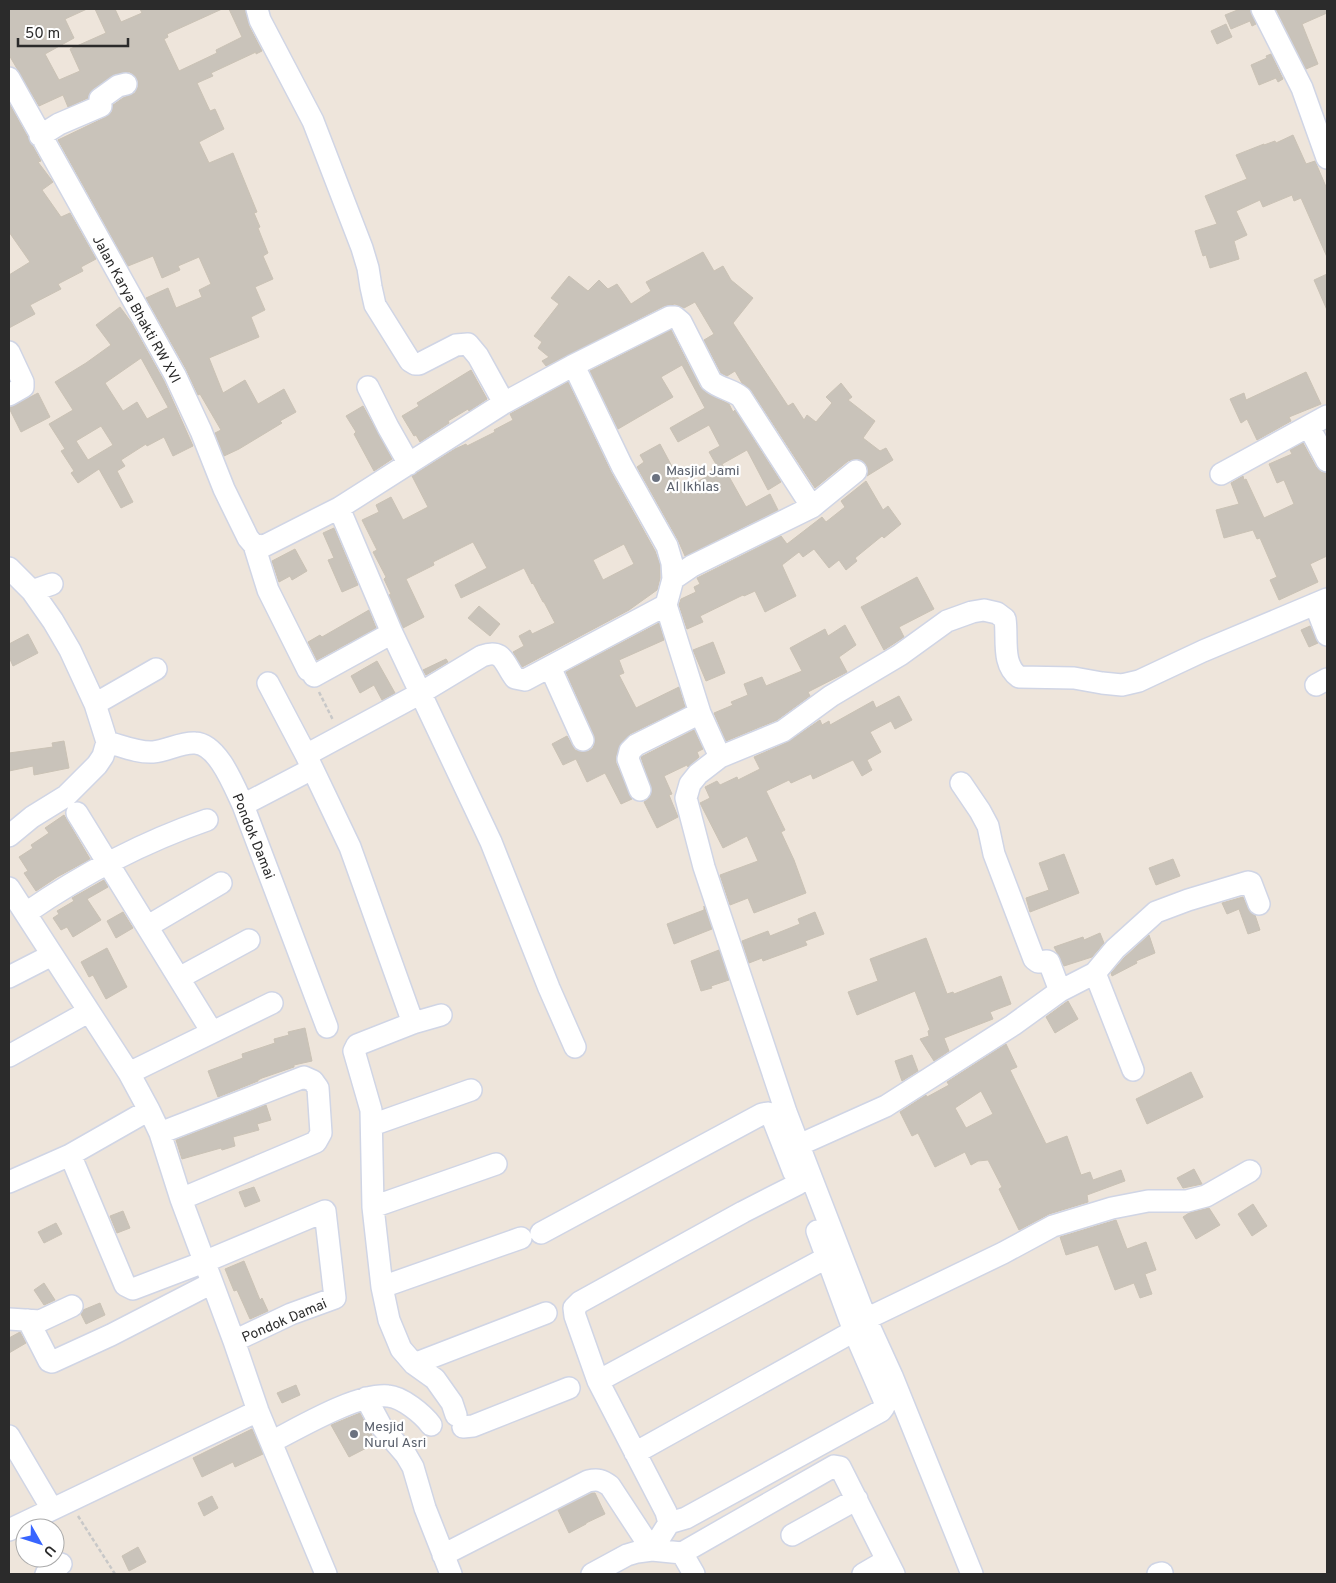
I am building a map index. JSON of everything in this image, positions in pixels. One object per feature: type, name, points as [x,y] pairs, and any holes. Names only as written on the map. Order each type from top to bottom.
[{"type":"street","points":[[257,9],[260,20],[313,121],[362,248],[375,305],[403,351],[410,361],[419,364],[456,346],[468,344],[478,356],[504,403]]},
{"type":"street","points":[[1262,9],[1302,88],[1327,158]]},
{"type":"street","name":"Jalan Karya Bhakti RW XVI","points":[[9,78],[175,376],[201,432],[224,489],[248,538],[254,545],[268,590],[311,673]]},
{"type":"street","points":[[40,136],[59,124],[100,106],[100,99],[118,86],[126,84]]},
{"type":"street","points":[[254,545],[264,546],[339,508],[504,403],[572,366],[670,317],[678,318],[681,322],[710,381],[719,388],[732,391],[741,398],[812,507]]},
{"type":"street","points":[[9,352],[24,382],[23,387],[9,395]]},
{"type":"street","points":[[572,366],[575,368],[622,466],[667,546],[672,563],[673,579],[666,605],[700,713],[720,758]]},
{"type":"street","points":[[368,387],[409,464]]},
{"type":"street","points":[[1221,474],[1318,421],[1327,462]]},
{"type":"street","points":[[673,579],[692,566],[812,507],[856,471]]},
{"type":"street","points":[[339,508],[392,634],[491,842],[575,1048]]},
{"type":"street","points":[[9,568],[42,588],[53,621],[70,650],[95,704],[107,742],[103,756],[97,765],[66,796],[12,827]]},
{"type":"street","points":[[652,1550],[669,1523],[686,1518],[884,1407],[884,1400],[860,1325],[822,1227],[799,1145],[704,867],[686,798],[690,784],[698,774],[720,758],[783,731],[831,696],[900,655],[947,621],[972,612],[984,610],[997,612],[1005,619],[1008,664],[1012,672],[1019,677],[1074,678],[1122,685],[1139,681],[1203,651],[1321,602],[1327,635]]},
{"type":"street","points":[[243,805],[309,762],[342,736],[420,694],[488,654],[494,654],[502,658],[515,678],[524,680],[666,605]]},
{"type":"street","points":[[311,673],[392,634]]},
{"type":"street","points":[[550,667],[583,740]]},
{"type":"street","points":[[95,704],[156,669]]},
{"type":"street","points":[[268,683],[350,847],[413,1023]]},
{"type":"street","points":[[640,790],[628,759],[630,751],[642,742],[700,713]]},
{"type":"street","name":"Pondok Damai","points":[[107,742],[153,752],[196,743],[210,749],[218,758],[243,805],[327,1027]]},
{"type":"street","points":[[961,783],[988,826],[994,854],[1034,959],[1038,962],[1047,961],[1050,964],[1060,991]]},
{"type":"street","points":[[77,813],[212,1032]]},
{"type":"street","points":[[26,913],[109,863],[180,829],[206,820]]},
{"type":"street","points":[[799,1145],[886,1106],[1005,1030],[1060,991],[1095,972],[1116,949],[1156,912],[1248,882],[1251,882],[1253,885],[1259,904]]},
{"type":"street","points":[[148,926],[221,883]]},
{"type":"street","points":[[9,888],[129,1073],[150,1110],[160,1133],[181,1199],[258,1411],[326,1574]]},
{"type":"street","points":[[179,978],[249,940]]},
{"type":"street","points":[[9,978],[52,955]]},
{"type":"street","points":[[1095,972],[1133,1070]]},
{"type":"street","points":[[129,1073],[272,1003]]},
{"type":"street","points":[[9,1056],[88,1012]]},
{"type":"street","points":[[441,1015],[413,1023],[357,1045],[354,1051],[371,1110],[373,1207],[382,1287],[390,1320],[402,1349],[414,1364],[436,1379],[444,1389],[452,1403],[450,1423]]},
{"type":"street","points":[[160,1133],[304,1078],[313,1081],[318,1088],[321,1133],[320,1138],[316,1142],[181,1199]]},
{"type":"street","points":[[372,1125],[471,1090]]},
{"type":"street","points":[[9,1182],[70,1155],[150,1110]]},
{"type":"street","points":[[382,1287],[531,1235],[762,1114],[768,1114],[772,1117],[798,1184],[822,1227],[826,1258],[860,1325],[892,1376],[972,1574]]},
{"type":"street","points":[[72,1159],[125,1285],[129,1288],[137,1288],[204,1262]]},
{"type":"street","points":[[373,1207],[496,1164]]},
{"type":"street","points":[[635,1453],[860,1325],[1053,1226],[1112,1208],[1148,1201],[1186,1201],[1206,1196],[1250,1171]]},
{"type":"street","points":[[669,1523],[666,1512],[598,1382],[575,1316],[574,1308],[580,1302],[743,1212],[798,1184]]},
{"type":"street","name":"Pondok Damai","points":[[204,1262],[325,1211],[335,1298],[291,1314],[234,1341]]},
{"type":"street","points":[[598,1382],[826,1258]]},
{"type":"street","points":[[18,1319],[49,1361],[52,1362],[111,1335],[212,1283]]},
{"type":"street","points":[[18,1319],[40,1321],[72,1306]]},
{"type":"street","points":[[414,1364],[546,1313]]},
{"type":"street","points":[[271,1442],[351,1403],[371,1398],[388,1396],[398,1399],[420,1414],[450,1423],[473,1426],[569,1388]]},
{"type":"street","points":[[371,1398],[380,1426],[406,1455],[413,1467],[425,1508],[451,1574]]},
{"type":"street","points":[[9,1530],[258,1411]]},
{"type":"street","points":[[9,1436],[61,1505]]},
{"type":"street","points":[[604,1571],[632,1554],[652,1550],[682,1553],[834,1466],[840,1467],[890,1567],[863,1574]]},
{"type":"street","points":[[443,1555],[588,1481],[597,1479],[604,1481],[610,1486],[652,1550]]},
{"type":"street","points":[[792,1535],[857,1499]]},
{"type":"street","points":[[682,1553],[694,1574]]},
{"type":"path","points":[[311,673],[342,736]]},
{"type":"path","points":[[61,1505],[115,1574]]},
{"type":"building","points":[[9,9],[87,9],[65,19],[74,38],[45,54],[59,80],[80,71],[70,49],[106,33],[95,9],[115,9],[121,22],[142,13],[140,9],[222,9],[167,34],[168,37],[164,39],[179,71],[217,53],[216,50],[242,37],[229,9],[245,9],[249,26],[262,51],[211,73],[213,76],[197,83],[210,111],[215,109],[224,129],[199,142],[209,163],[233,153],[257,212],[254,213],[260,227],[258,228],[268,253],[263,256],[273,279],[255,287],[265,310],[251,317],[259,337],[209,358],[223,393],[245,380],[258,404],[284,389],[296,412],[280,421],[282,423],[239,449],[224,456],[215,433],[221,430],[200,394],[198,395],[186,369],[146,298],[168,288],[176,308],[202,297],[199,290],[211,284],[199,257],[178,266],[180,270],[162,278],[153,256],[128,266],[58,140],[106,117],[112,112],[113,105],[135,93],[138,81],[130,72],[115,74],[93,89],[88,98],[68,107],[63,95],[39,106],[9,55]]},
{"type":"building","points":[[1240,9],[1250,9],[1256,24],[1252,26],[1250,21],[1231,29],[1225,15]]},
{"type":"building","points":[[1276,9],[1327,9],[1327,13],[1302,24],[1318,64],[1306,69]]},
{"type":"building","points":[[1226,24],[1232,37],[1217,44],[1211,31]]},
{"type":"building","points":[[1271,54],[1283,79],[1278,82],[1276,78],[1259,85],[1251,65],[1267,58],[1266,56]]},
{"type":"building","points":[[9,103],[41,161],[38,162],[53,182],[42,190],[61,217],[70,213],[96,259],[81,267],[83,271],[58,284],[61,289],[30,305],[35,314],[9,328],[9,275],[30,262],[9,232]]},
{"type":"building","points":[[1293,135],[1306,164],[1315,161],[1327,189],[1327,257],[1301,198],[1294,201],[1292,195],[1263,207],[1260,200],[1236,211],[1247,235],[1234,241],[1239,259],[1210,268],[1206,255],[1203,256],[1195,231],[1217,224],[1205,196],[1247,179],[1236,155],[1264,144],[1275,141],[1276,143]]},
{"type":"building","points":[[703,252],[714,271],[723,266],[731,280],[753,298],[733,323],[788,406],[793,403],[804,420],[807,415],[816,422],[832,403],[826,397],[841,383],[852,397],[848,400],[875,421],[863,438],[880,451],[886,448],[893,460],[867,476],[868,469],[861,460],[854,459],[848,461],[815,488],[751,390],[742,383],[735,371],[727,376],[721,373],[704,340],[714,334],[695,302],[684,308],[675,304],[664,306],[546,366],[542,361],[549,357],[538,348],[542,342],[534,336],[559,304],[551,298],[569,276],[588,291],[599,280],[608,289],[617,284],[631,304],[651,291],[646,282]]},
{"type":"building","points":[[1327,274],[1327,310],[1314,280]]},
{"type":"building","points":[[120,307],[131,322],[164,381],[193,446],[173,456],[164,437],[147,446],[146,444],[121,460],[125,466],[117,471],[133,502],[121,508],[99,469],[78,483],[71,473],[74,471],[61,451],[65,449],[49,424],[73,410],[55,382],[111,345],[96,325]],"holes":[[[141,358],[169,407],[147,419],[137,402],[123,411],[105,383]],[[101,426],[113,445],[88,460],[76,441]]]},
{"type":"building","points":[[671,330],[700,387],[708,394],[729,404],[733,412],[735,410],[781,482],[768,490],[747,450],[722,464],[746,507],[770,494],[778,510],[685,556],[637,467],[644,462],[640,455],[660,444],[684,489],[713,473],[711,469],[717,466],[709,452],[720,446],[709,425],[678,442],[670,428],[705,408],[682,365],[661,377],[673,397],[618,429],[590,371]]},
{"type":"building","points":[[471,370],[487,399],[469,411],[468,409],[448,421],[449,423],[420,442],[416,435],[414,436],[402,416],[419,406],[417,403]]},
{"type":"building","points":[[1306,372],[1321,404],[1289,417],[1291,421],[1257,440],[1247,419],[1241,423],[1230,399],[1244,393],[1246,400]]},
{"type":"building","points":[[568,382],[611,472],[655,551],[660,565],[660,578],[657,590],[629,610],[522,667],[513,652],[524,646],[519,636],[530,630],[532,634],[555,623],[524,568],[461,598],[455,585],[487,568],[473,542],[433,562],[434,565],[406,579],[424,617],[403,628],[389,595],[391,594],[384,579],[386,577],[373,552],[377,550],[362,520],[379,512],[376,505],[391,497],[403,520],[428,507],[412,476],[455,449],[466,444],[467,446],[495,432],[494,430],[513,420],[510,414]],"holes":[[[624,544],[634,564],[603,580],[593,560]]]},
{"type":"building","points":[[38,393],[50,417],[21,432],[9,408]]},
{"type":"building","points":[[363,406],[392,459],[374,471],[354,434],[356,432],[346,416]]},
{"type":"building","points":[[1303,443],[1316,467],[1321,472],[1327,473],[1327,556],[1310,564],[1318,582],[1279,600],[1270,580],[1277,577],[1260,538],[1257,539],[1253,530],[1224,538],[1216,510],[1239,504],[1231,483],[1243,476],[1264,518],[1294,504],[1284,480],[1277,483],[1269,464],[1292,454],[1290,450]]},
{"type":"building","points":[[866,481],[883,510],[888,506],[901,524],[884,538],[882,536],[855,558],[857,561],[846,570],[839,560],[829,568],[814,549],[803,557],[799,552],[782,565],[796,596],[765,612],[755,591],[700,616],[703,622],[687,629],[679,605],[681,599],[696,592],[694,587],[700,584],[697,578],[781,536],[787,544],[822,517],[826,522],[845,507],[841,501]]},
{"type":"building","points":[[334,528],[358,585],[342,592],[328,560],[334,558],[323,533]]},
{"type":"building","points":[[295,549],[307,571],[292,580],[290,576],[279,582],[272,561]]},
{"type":"building","points":[[917,577],[934,609],[899,627],[904,637],[884,650],[861,607]]},
{"type":"building","points":[[479,606],[500,624],[490,636],[468,618]]},
{"type":"building","points":[[369,610],[376,628],[317,660],[308,642],[320,635],[322,637]]},
{"type":"building","points":[[659,623],[664,640],[619,660],[624,673],[619,675],[636,708],[679,687],[685,707],[630,734],[621,743],[616,756],[616,763],[632,799],[621,804],[605,773],[587,782],[576,759],[563,765],[552,744],[567,736],[575,750],[582,752],[593,748],[595,742],[594,735],[566,672]]},
{"type":"building","points":[[845,625],[856,645],[839,657],[847,672],[808,692],[810,696],[777,720],[726,741],[714,713],[733,705],[731,702],[748,695],[744,684],[762,677],[766,686],[802,671],[790,648],[825,629],[828,636]]},
{"type":"building","points":[[1310,626],[1318,643],[1309,647],[1301,630]]},
{"type":"building","points":[[28,634],[38,653],[13,666],[9,657],[9,644]]},
{"type":"building","points":[[713,642],[725,673],[706,681],[693,650]]},
{"type":"building","points":[[446,659],[448,662],[426,675],[423,670]]},
{"type":"building","points":[[377,661],[395,693],[382,700],[374,685],[360,693],[351,676]]},
{"type":"building","points":[[899,696],[912,720],[895,729],[891,721],[870,732],[881,752],[867,760],[872,770],[862,776],[853,760],[813,779],[811,774],[791,783],[789,780],[766,791],[785,830],[781,832],[806,893],[754,913],[748,898],[730,905],[720,875],[758,861],[747,836],[723,848],[700,803],[710,798],[705,787],[717,781],[720,785],[737,777],[738,780],[760,769],[754,757],[788,742],[820,720],[822,725],[829,721],[830,725],[873,701],[876,708]]},
{"type":"building","points":[[694,730],[703,749],[697,752],[699,757],[688,767],[687,765],[664,776],[672,794],[669,795],[678,817],[657,828],[644,802],[649,798],[652,791],[641,757]]},
{"type":"building","points":[[64,741],[69,768],[34,775],[33,766],[9,771],[9,753],[53,747],[52,743]]},
{"type":"building","points":[[64,815],[90,859],[36,891],[24,873],[28,871],[19,857],[33,848],[31,845],[49,833],[45,828]]},
{"type":"building","points":[[1064,854],[1079,893],[1030,912],[1026,898],[1049,890],[1039,863]]},
{"type":"building","points":[[1173,859],[1180,876],[1156,885],[1149,868]]},
{"type":"building","points":[[104,880],[108,887],[87,899],[101,920],[73,937],[67,927],[61,930],[53,918],[59,914],[57,911],[74,901],[72,898]]},
{"type":"building","points":[[1243,897],[1248,909],[1255,915],[1260,930],[1248,934],[1239,909],[1227,914],[1222,903]]},
{"type":"building","points":[[704,906],[712,929],[674,944],[667,924],[704,910]]},
{"type":"building","points":[[123,912],[133,928],[116,938],[107,921]]},
{"type":"building","points":[[815,912],[824,934],[805,941],[807,945],[763,961],[762,958],[749,963],[742,941],[768,931],[770,936],[800,924],[798,919]]},
{"type":"building","points":[[1100,933],[1104,943],[1092,957],[1064,966],[1054,947],[1083,937],[1084,940]]},
{"type":"building","points":[[1149,935],[1155,953],[1136,961],[1137,963],[1112,976],[1111,973],[1124,958]]},
{"type":"building","points":[[926,938],[947,994],[953,992],[954,994],[1001,976],[1011,1004],[990,1012],[993,1019],[944,1038],[949,1051],[934,1061],[920,1039],[929,1036],[928,1031],[930,1030],[915,991],[857,1015],[848,992],[878,981],[870,959]]},
{"type":"building","points":[[107,948],[127,987],[106,999],[93,975],[89,977],[81,962]]},
{"type":"building","points":[[719,950],[729,980],[701,991],[691,961]]},
{"type":"building","points":[[1068,1001],[1078,1019],[1055,1033],[1046,1017]]},
{"type":"building","points":[[305,1028],[312,1061],[294,1065],[294,1067],[262,1078],[218,1097],[208,1071],[243,1058],[242,1054],[275,1043],[274,1039],[289,1035],[288,1032]]},
{"type":"building","points":[[1006,1044],[1017,1067],[1010,1070],[1046,1144],[1067,1136],[1081,1175],[1090,1172],[1093,1180],[1121,1170],[1125,1181],[1087,1195],[1088,1202],[1049,1214],[1019,1230],[999,1189],[1002,1187],[988,1160],[978,1161],[971,1165],[965,1152],[935,1167],[918,1133],[912,1136],[900,1112],[926,1095],[927,1097],[949,1085],[947,1082]],"holes":[[[981,1091],[993,1114],[966,1128],[955,1108]]]},
{"type":"building","points":[[912,1055],[918,1071],[902,1081],[895,1061]]},
{"type":"building","points":[[1191,1072],[1203,1097],[1147,1124],[1136,1099]]},
{"type":"building","points":[[266,1105],[271,1120],[257,1124],[259,1130],[233,1137],[235,1146],[182,1159],[176,1140]]},
{"type":"building","points":[[1194,1169],[1202,1184],[1183,1188],[1177,1178]]},
{"type":"building","points":[[254,1187],[260,1201],[245,1207],[239,1192]]},
{"type":"building","points":[[1253,1204],[1267,1226],[1252,1236],[1238,1214]]},
{"type":"building","points":[[1209,1208],[1220,1225],[1196,1239],[1183,1217],[1189,1213]]},
{"type":"building","points":[[123,1211],[130,1228],[117,1233],[110,1216]]},
{"type":"building","points":[[1116,1220],[1127,1249],[1146,1242],[1156,1270],[1145,1274],[1152,1294],[1140,1298],[1134,1283],[1115,1290],[1098,1245],[1066,1255],[1060,1237]]},
{"type":"building","points":[[56,1223],[62,1234],[44,1243],[38,1232]]},
{"type":"building","points":[[244,1261],[260,1300],[262,1298],[268,1311],[250,1319],[237,1290],[234,1291],[225,1269]]},
{"type":"building","points":[[44,1283],[55,1300],[44,1305],[34,1290]]},
{"type":"building","points":[[100,1303],[105,1315],[86,1324],[81,1314],[83,1310]]},
{"type":"building","points":[[20,1332],[26,1343],[9,1353],[9,1338]]},
{"type":"building","points":[[296,1385],[300,1395],[282,1403],[277,1393]]},
{"type":"building","name":"Mesjid Nurul Asri","points":[[360,1413],[376,1443],[349,1457],[331,1425]]},
{"type":"building","points":[[252,1429],[263,1454],[235,1467],[233,1462],[202,1477],[193,1458]]},
{"type":"building","points":[[595,1493],[605,1514],[569,1533],[558,1510]]},
{"type":"building","points":[[212,1496],[218,1508],[204,1516],[198,1503]]},
{"type":"building","points":[[138,1547],[146,1562],[129,1571],[122,1556]]},
{"type":"place","name":"Masjid Jami Al Ikhlas","points":[[656,478]]},
{"type":"place","name":"Mesjid Nurul Asri","points":[[354,1434]]}]
